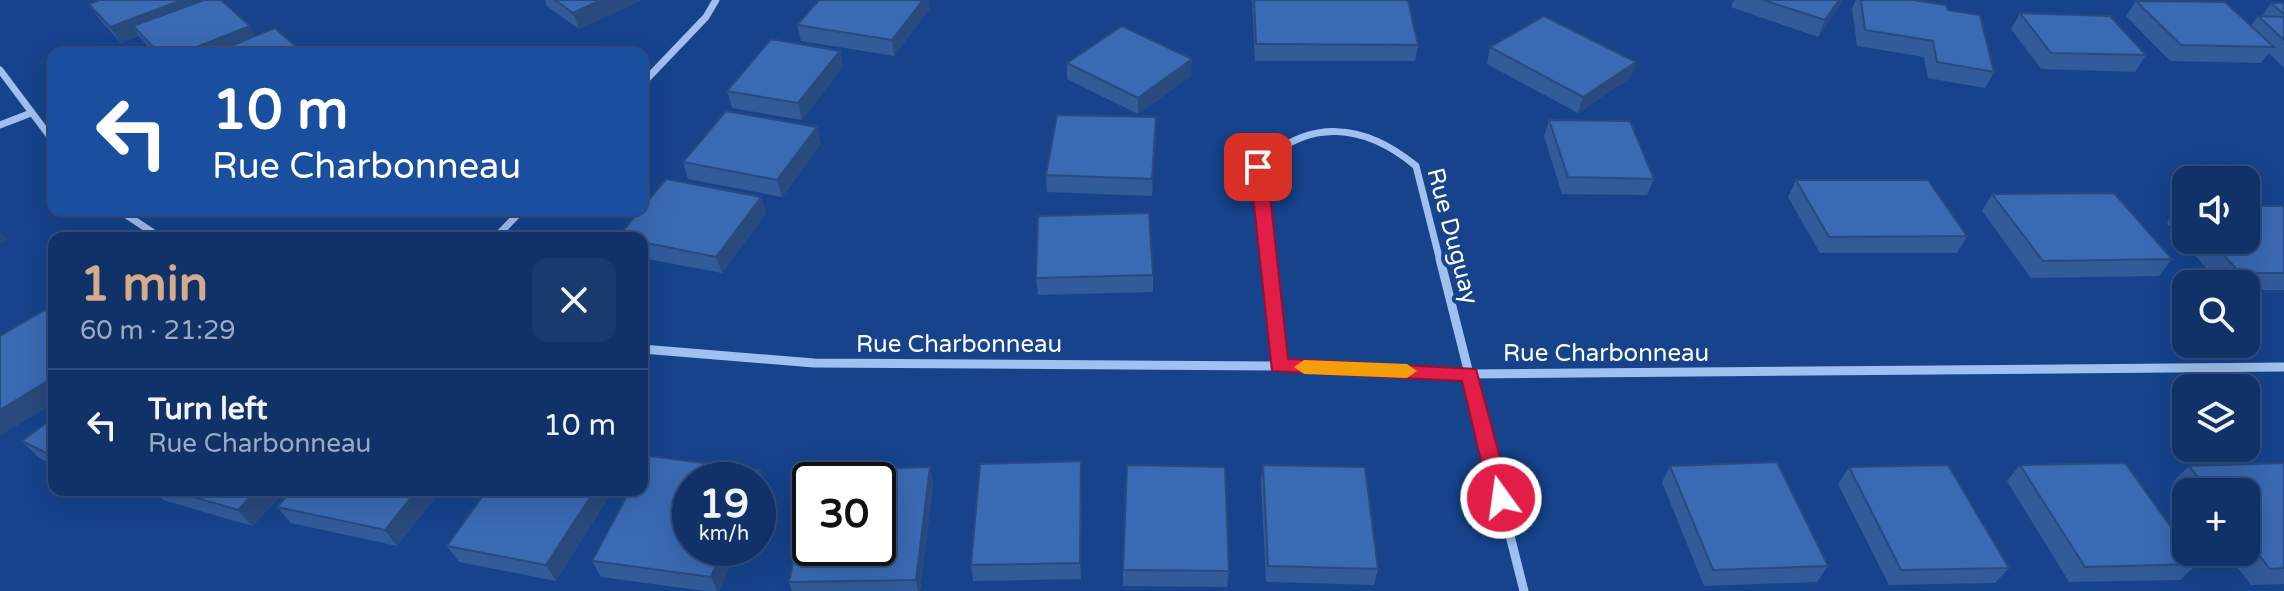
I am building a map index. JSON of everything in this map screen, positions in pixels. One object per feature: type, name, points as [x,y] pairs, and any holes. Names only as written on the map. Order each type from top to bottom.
[{"type":"street","points":[[648,78],[706,17],[716,0]]},
{"type":"street","points":[[0,70],[48,134]]},
{"type":"street","points":[[0,125],[31,113]]},
{"type":"street","name":"Rue Duguay","points":[[1279,366],[1258,167],[1273,148],[1297,136],[1330,131],[1368,136],[1397,147],[1416,166],[1524,591]]},
{"type":"street","points":[[128,216],[152,232]]},
{"type":"street","points":[[501,232],[516,216]]},
{"type":"street","name":"Rue Charbonneau","points":[[648,349],[814,363],[1279,366],[1470,374],[2284,367]]},
{"type":"building","points":[[100,0],[182,0],[110,27],[89,4]]},
{"type":"building","points":[[204,0],[221,0],[250,26],[194,48],[154,48],[133,26]]},
{"type":"building","points":[[555,0],[601,0],[573,13]]},
{"type":"building","points":[[819,0],[923,0],[892,40],[797,25]]},
{"type":"building","points":[[1254,0],[1408,0],[1418,45],[1256,44]]},
{"type":"building","points":[[1763,0],[1839,0],[1825,20]]},
{"type":"building","points":[[1861,0],[1913,0],[1980,15],[1994,72],[1937,62],[1933,41],[1865,30]]},
{"type":"building","points":[[2136,1],[2225,2],[2274,47],[2181,45]]},
{"type":"building","points":[[2271,3],[2284,3],[2284,14]]},
{"type":"building","points":[[2020,13],[2110,16],[2146,55],[2051,53]]},
{"type":"building","points":[[1544,16],[1636,62],[1583,97],[1490,47]]},
{"type":"building","points":[[2258,16],[2284,17],[2284,40]]},
{"type":"building","points":[[1122,26],[1192,59],[1138,98],[1067,63]]},
{"type":"building","points":[[275,28],[297,48],[226,48]]},
{"type":"building","points":[[771,39],[840,51],[798,103],[727,91]]},
{"type":"building","points":[[726,111],[817,127],[777,180],[683,162]]},
{"type":"building","points":[[1057,115],[1156,117],[1152,179],[1046,175]]},
{"type":"building","points":[[1549,120],[1630,121],[1654,179],[1568,177]]},
{"type":"building","points":[[666,179],[761,197],[716,257],[648,243],[648,232],[622,232],[635,216],[648,216],[648,201]]},
{"type":"building","points":[[1796,180],[1928,180],[1967,236],[1829,237]]},
{"type":"building","points":[[2114,193],[2172,259],[2043,261],[1992,194]]},
{"type":"building","points":[[2260,206],[2284,206],[2284,273],[2237,270],[2223,254],[2260,254]]},
{"type":"building","points":[[1149,213],[1153,275],[1036,278],[1038,216]]},
{"type":"building","points":[[45,310],[48,312],[48,381],[0,410],[0,336]]},
{"type":"building","points":[[48,422],[48,454],[22,441]]},
{"type":"building","points":[[649,456],[697,462],[672,462],[672,566],[716,566],[711,577],[592,561],[627,496],[648,496]]},
{"type":"building","points":[[1081,461],[1080,563],[971,565],[980,464]]},
{"type":"building","points":[[1777,462],[1828,566],[1713,570],[1670,466]]},
{"type":"building","points":[[2125,463],[2172,528],[2172,565],[2085,567],[2020,465]]},
{"type":"building","points":[[2284,463],[2284,568],[2270,569],[2260,556],[2260,478],[2199,478],[2189,466]]},
{"type":"building","points":[[1127,465],[1225,467],[1229,571],[1123,570]]},
{"type":"building","points":[[1263,465],[1365,467],[1378,569],[1268,566]]},
{"type":"building","points":[[1948,465],[2009,568],[1901,570],[1849,467]]},
{"type":"building","points":[[930,467],[916,580],[789,582],[792,566],[896,566],[896,468]]},
{"type":"building","points":[[190,496],[251,496],[238,510]]},
{"type":"building","points":[[287,496],[412,496],[385,530],[277,507]]},
{"type":"building","points":[[483,496],[591,496],[546,565],[447,546]]},
{"type":"slow traffic","points":[[1304,367],[1407,371]]},
{"type":"route","points":[[1258,167],[1279,366],[1470,374],[1501,498]]}]
